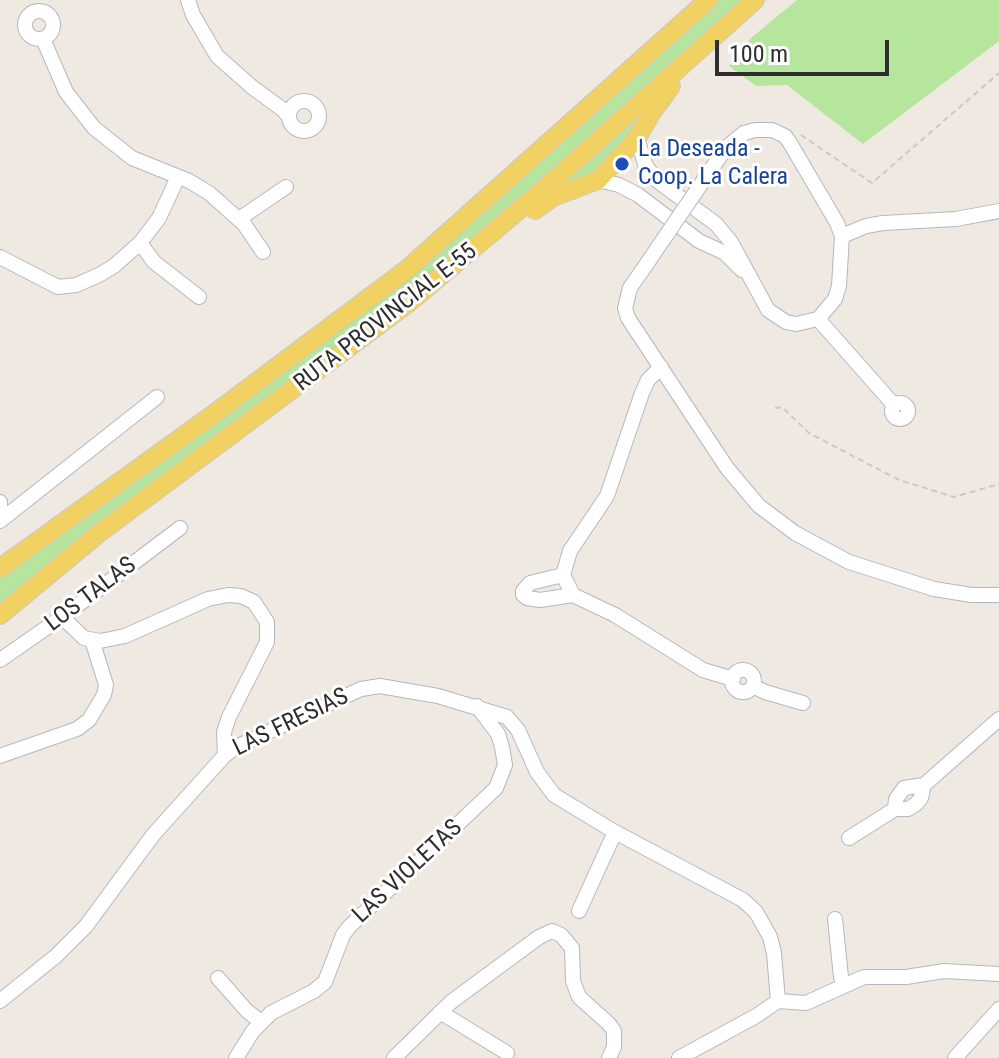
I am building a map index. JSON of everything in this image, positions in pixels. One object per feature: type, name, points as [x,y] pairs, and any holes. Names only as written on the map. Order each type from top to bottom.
[{"type":"main road","name":"RUTA PROVINCIAL E-55","points":[[5,564],[377,293],[708,0]]},
{"type":"main road","name":"RUTA PROVINCIAL E-55","points":[[0,615],[99,533],[407,304],[539,193],[755,0]]},
{"type":"main road","points":[[407,304],[450,282],[553,197],[598,180],[637,138],[675,82],[768,0]]},
{"type":"street","points":[[188,0],[193,15],[217,56],[252,87],[287,111]]},
{"type":"street","points":[[43,39],[66,92],[94,128],[132,158],[209,193],[239,219],[263,252]]},
{"type":"street","points":[[637,138],[645,164],[655,179],[716,224],[731,242],[758,296],[777,318],[796,324],[818,319],[835,299],[839,286],[842,236],[790,143],[778,132],[764,129],[744,133],[727,147],[714,165],[648,262],[630,288],[625,308],[634,330],[727,468],[759,506],[820,548],[880,573],[954,593],[999,595]]},
{"type":"street","points":[[0,257],[58,287],[99,275],[140,243],[159,218],[178,177]]},
{"type":"street","points":[[598,180],[626,188],[699,241],[725,253],[750,280]]},
{"type":"street","points":[[239,219],[286,187]]},
{"type":"street","points":[[842,236],[883,223],[956,219],[999,211]]},
{"type":"street","points":[[699,241],[708,241],[714,236],[716,224]]},
{"type":"street","points":[[140,243],[154,262],[199,297]]},
{"type":"street","points":[[818,319],[894,405]]},
{"type":"street","points":[[573,595],[563,575],[570,551],[607,496],[642,393],[648,380],[661,367]]},
{"type":"street","points":[[0,519],[157,397]]},
{"type":"street","points":[[0,502],[0,519]]},
{"type":"street","name":"LOS TALAS","points":[[0,660],[180,528]]},
{"type":"street","points":[[563,575],[530,583],[523,595],[540,600],[573,595],[615,615],[703,670],[733,679],[736,673],[746,670],[754,677],[753,686],[803,703]]},
{"type":"street","points":[[62,617],[71,628],[92,640],[107,640],[125,636],[219,596],[241,596],[254,602],[267,622],[267,642],[229,717],[224,732],[225,755]]},
{"type":"street","points":[[0,756],[77,729],[89,720],[104,695],[106,685],[92,640]]},
{"type":"street","name":"LAS FRESIAS","points":[[0,1001],[56,956],[86,926],[153,835],[225,755],[236,747],[371,686],[410,691],[498,712],[513,723],[537,772],[554,795],[615,832],[743,900],[756,912],[770,937],[778,1001]]},
{"type":"street","name":"LAS VIOLETAS","points":[[236,1058],[271,1013],[325,982],[349,927],[496,788],[505,765],[502,747],[498,734],[477,706]]},
{"type":"street","points":[[849,838],[895,809],[896,799],[904,788],[924,785],[999,719]]},
{"type":"street","points":[[579,911],[615,832]]},
{"type":"street","points":[[835,919],[841,977],[845,985]]},
{"type":"street","points":[[394,1058],[440,1012],[539,937],[552,931],[561,935],[572,948],[573,981],[579,997],[614,1031],[616,1039],[609,1058]]},
{"type":"street","points":[[679,1058],[778,1001],[806,1003],[864,977],[906,977],[944,971],[999,974]]},
{"type":"street","points":[[218,978],[261,1022]]},
{"type":"street","points":[[955,1058],[999,1009]]},
{"type":"street","points":[[440,1012],[507,1053]]},
{"type":"path","points":[[798,133],[872,183],[999,73]]},
{"type":"path","points":[[775,408],[782,407],[809,433],[899,480],[954,497],[999,484]]},
{"type":"green space","points":[[719,0],[746,0],[475,241],[0,607],[0,577],[237,405],[645,66]]},
{"type":"green space","points":[[797,0],[999,0],[999,41],[863,144],[787,85],[756,86],[729,66],[751,38]]},
{"type":"green space","points":[[644,113],[636,129],[594,174],[564,183]]},
{"type":"place","name":"La Deseada - Coop. La Calera","points":[[622,164]]}]
